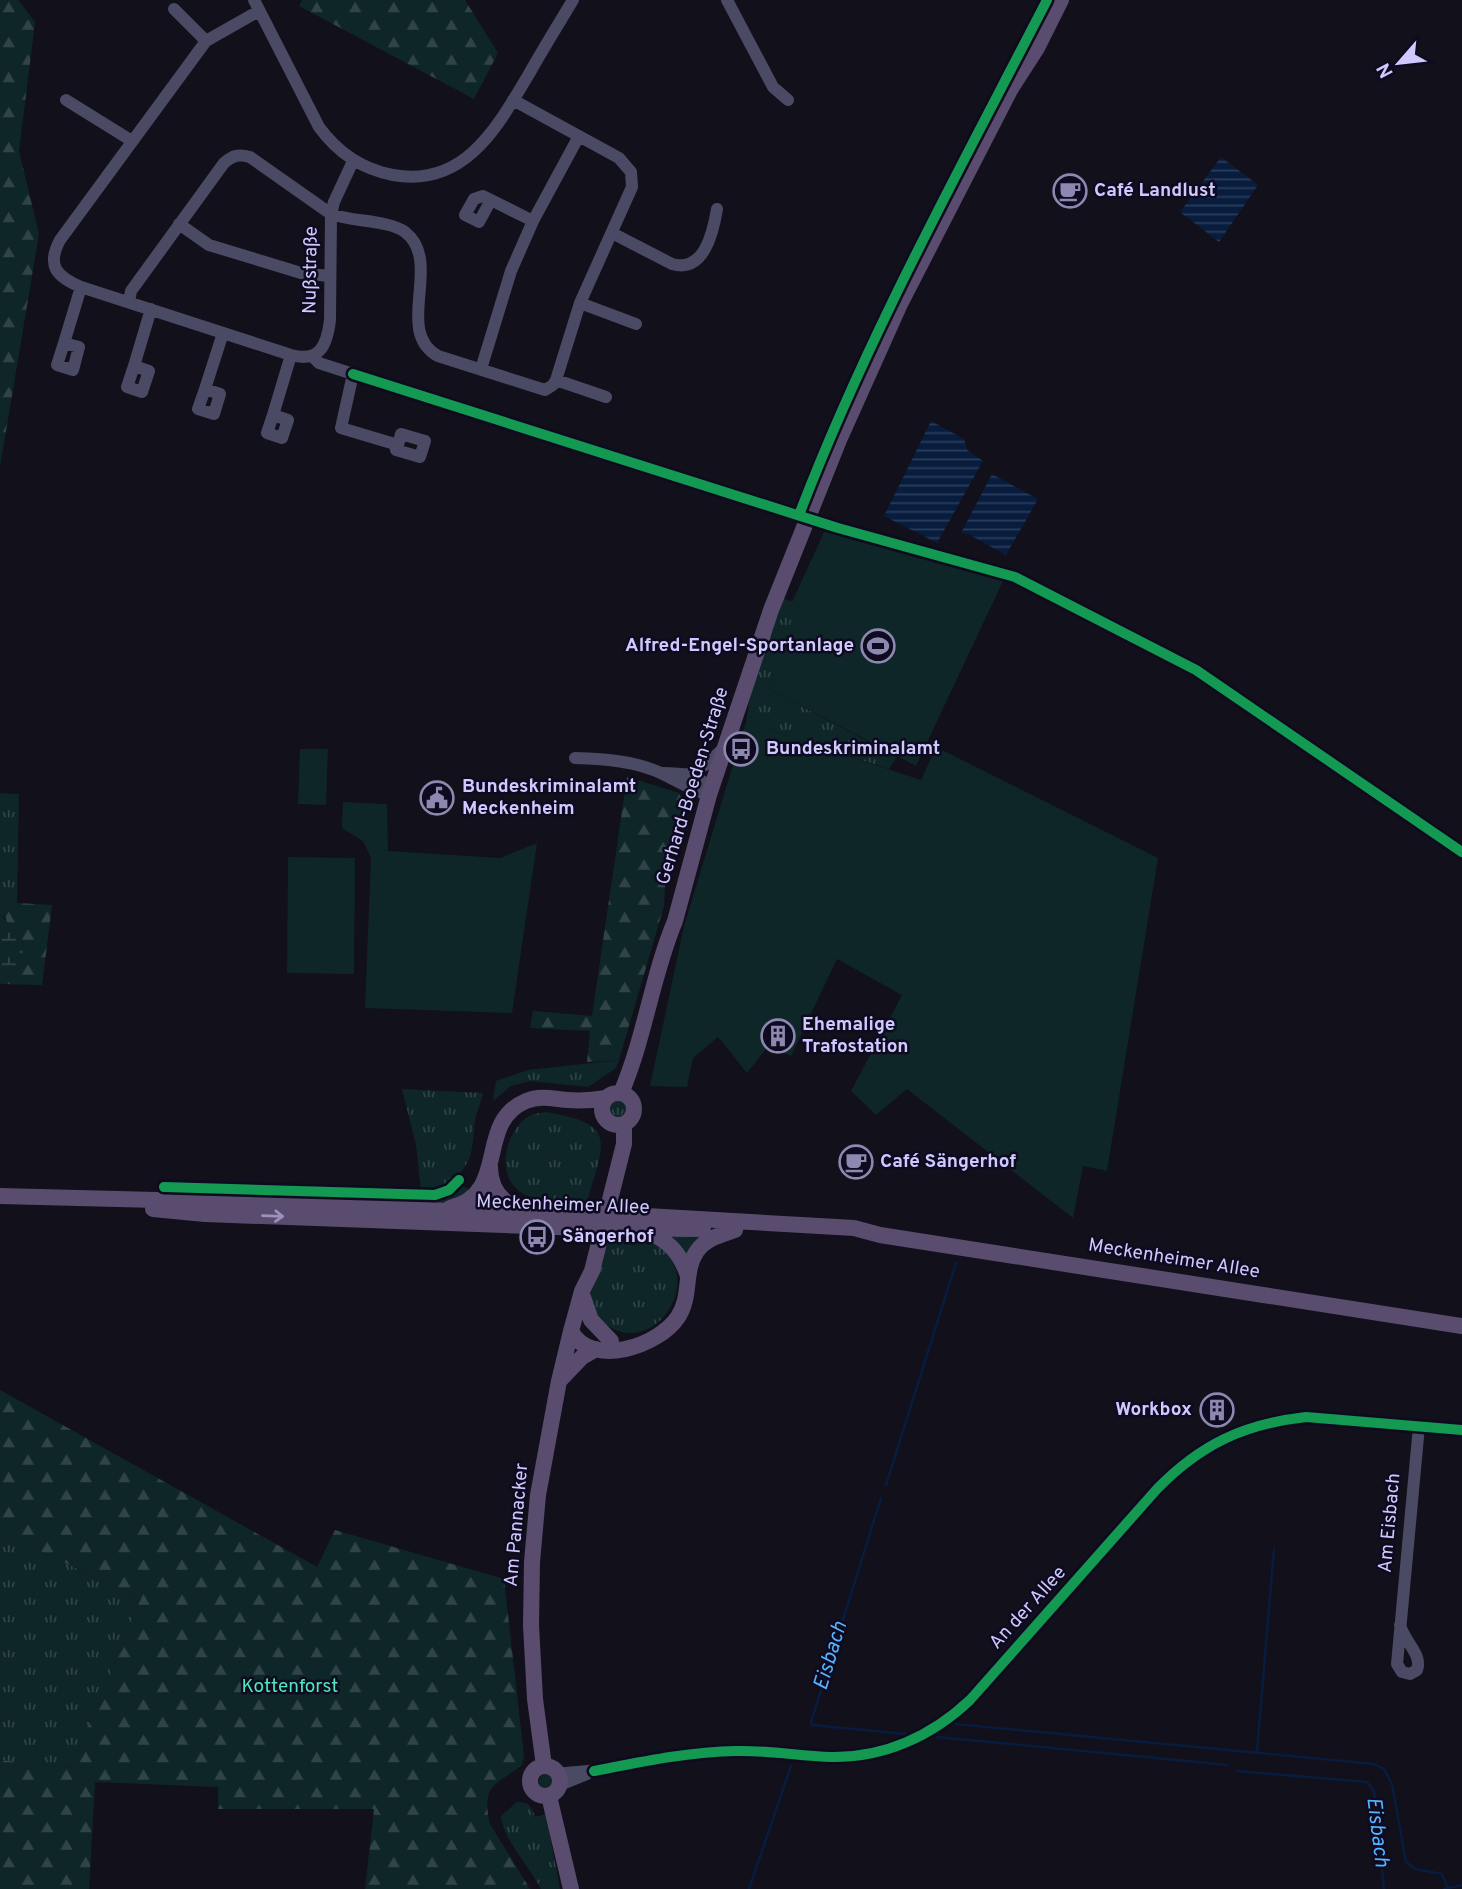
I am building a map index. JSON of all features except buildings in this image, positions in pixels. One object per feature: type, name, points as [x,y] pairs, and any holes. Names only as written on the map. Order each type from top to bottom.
[{"type":"main road","name":"Gerhard-Boeden-Straße","points":[[616,1109],[663,994],[674,946],[675,921],[709,795],[771,610],[850,416],[900,304],[1010,90],[1027,48],[1052,0]]},
{"type":"main road","name":"Gerhard-Boeden-Straße","points":[[1010,90],[1037,48],[1061,0]]},
{"type":"main road","points":[[444,1209],[457,1206],[478,1192],[488,1177],[497,1130],[515,1108],[538,1098],[616,1109]]},
{"type":"main road","name":"Am Pannacker","points":[[571,1889],[553,1780],[535,1699],[531,1625],[532,1562],[543,1462],[559,1381],[582,1291],[582,1270],[614,1145],[616,1109]]},
{"type":"main road","points":[[491,1165],[492,1184],[499,1197],[524,1212]]},
{"type":"main road","name":"Meckenheimer Allee","points":[[0,1196],[162,1205],[524,1212],[614,1223],[860,1238],[880,1236]]},
{"type":"main road","name":"Meckenheimer Allee","points":[[162,1205],[205,1214],[587,1220]]},
{"type":"main road","points":[[614,1223],[650,1233],[660,1239],[679,1256],[688,1276]]},
{"type":"main road","name":"Meckenheimer Allee","points":[[614,1223],[814,1224],[854,1228],[880,1236],[1462,1326]]},
{"type":"main road","points":[[571,1331],[579,1343],[596,1349],[639,1345],[659,1337],[676,1320],[686,1300],[688,1276],[700,1246],[716,1236],[734,1230]]},
{"type":"main road","points":[[582,1291],[591,1320],[611,1341]]},
{"type":"main road","points":[[571,1331],[639,1345]]},
{"type":"main road","points":[[559,1381],[582,1357],[596,1349]]},
{"type":"street","points":[[398,445],[341,428],[354,374],[319,363],[312,356],[304,358],[291,355],[81,287],[60,276],[53,259],[55,250],[206,41],[256,6],[319,127],[328,139],[353,161],[371,170],[404,177],[449,168],[467,158],[490,136],[573,0]]},
{"type":"street","points":[[727,0],[773,87],[788,100]]},
{"type":"street","points":[[174,9],[206,41]]},
{"type":"street","points":[[66,100],[132,141]]},
{"type":"street","points":[[129,302],[131,291],[179,224],[224,163],[237,155],[250,158],[331,214],[345,219],[390,226],[407,234],[418,250],[419,333],[425,346],[438,356],[545,390],[556,380],[580,303],[632,187],[631,172],[619,158],[513,100]]},
{"type":"street","points":[[481,369],[511,271],[533,221],[579,136]]},
{"type":"street","name":"Nußstraße","points":[[312,356],[325,345],[328,336],[331,214],[334,201],[353,161]]},
{"type":"street","points":[[491,200],[533,221]]},
{"type":"street","points":[[612,233],[672,264],[690,264],[700,257],[713,233],[717,209]]},
{"type":"street","points":[[179,224],[209,245],[301,273],[330,276]]},
{"type":"street","points":[[64,343],[81,287]]},
{"type":"street","points":[[580,303],[636,324]]},
{"type":"street","points":[[134,366],[151,309]]},
{"type":"street","points":[[205,389],[223,333]]},
{"type":"street","points":[[273,415],[291,355]]},
{"type":"street","points":[[556,380],[606,397]]},
{"type":"street","points":[[687,775],[723,750]]},
{"type":"street","name":"Gerhard-Boeden-Straße","points":[[575,758],[619,761],[663,774]]},
{"type":"street","points":[[663,774],[687,775],[704,780],[709,795]]},
{"type":"street","points":[[663,774],[709,795]]},
{"type":"street","name":"An der Allee","points":[[553,1780],[668,1756],[735,1751],[844,1757],[874,1753],[909,1742],[935,1729],[970,1700],[1157,1489],[1184,1462],[1203,1450],[1240,1431],[1281,1420],[1306,1417],[1462,1430]]},
{"type":"street","name":"Am Eisbach","points":[[1400,1625],[1419,1426]]},
{"type":"green space","points":[[0,0],[18,0],[35,22],[19,151],[39,234],[0,467]]},
{"type":"green space","points":[[302,0],[465,0],[498,53],[474,99],[299,6]]},
{"type":"green space","name":"Alfred-Engel-Sportanlage","points":[[825,530],[1003,581],[916,766],[769,689],[797,603],[792,602]]},
{"type":"green space","points":[[784,599],[798,603],[769,689],[897,757],[889,769],[746,722],[753,679]]},
{"type":"green space","points":[[746,722],[921,780],[936,747],[1158,858],[1107,1171],[1083,1166],[1073,1218],[907,1089],[876,1115],[851,1091],[902,995],[837,959],[791,1056],[768,1046],[747,1073],[718,1037],[693,1058],[687,1087],[650,1086],[684,926]]},
{"type":"green space","points":[[300,749],[328,749],[326,805],[298,804]]},
{"type":"green space","points":[[627,777],[679,793],[685,806],[684,826],[666,869],[664,906],[619,1060],[587,1062],[590,1031],[530,1028],[533,1011],[592,1016]]},
{"type":"green space","points":[[0,793],[19,794],[17,903],[0,902]]},
{"type":"green space","points":[[343,802],[387,804],[388,851],[500,858],[537,843],[512,1013],[365,1008],[371,858],[363,841],[342,828]]},
{"type":"green space","points":[[288,857],[355,858],[354,974],[287,973]]},
{"type":"green space","points":[[0,902],[52,905],[42,985],[0,984],[0,972],[13,979],[6,918],[0,914]]},
{"type":"green space","points":[[0,914],[22,938],[24,966],[13,979],[0,972]]},
{"type":"green space","points":[[619,1060],[616,1068],[588,1087],[530,1081],[511,1086],[493,1101],[496,1081],[528,1070]]},
{"type":"green space","points":[[402,1089],[483,1093],[475,1120],[469,1159],[461,1173],[443,1187],[421,1191],[416,1145]]},
{"type":"green space","points":[[618,1100],[624,1103],[627,1109],[624,1115],[618,1118],[612,1115],[609,1109],[612,1103]]},
{"type":"green space","points":[[546,1112],[570,1117],[596,1130],[601,1151],[587,1202],[533,1198],[518,1190],[511,1182],[507,1173],[506,1153],[513,1133],[528,1117]]},
{"type":"green space","points":[[460,1185],[473,1191],[444,1202],[174,1191],[421,1198],[439,1197]]},
{"type":"green space","points":[[661,1233],[709,1234],[687,1261]]},
{"type":"green space","points":[[607,1237],[635,1237],[650,1241],[668,1255],[676,1273],[676,1292],[669,1309],[657,1323],[641,1332],[623,1332],[604,1323],[594,1308],[591,1289]]},
{"type":"green space","name":"Kottenforst","points":[[0,1390],[317,1567],[335,1530],[504,1579],[524,1756],[522,1765],[492,1787],[487,1801],[490,1824],[530,1889],[365,1889],[374,1809],[218,1809],[218,1787],[95,1782],[89,1889],[0,1889],[0,1760],[71,1767],[141,1598],[0,1533]]},
{"type":"green space","points":[[0,1533],[141,1598],[71,1767],[0,1760]]},
{"type":"green space","points":[[547,1774],[553,1776],[553,1788],[547,1790],[541,1788],[539,1782],[541,1776]]},
{"type":"green space","points":[[517,1802],[529,1805],[535,1817],[546,1814],[560,1889],[541,1889],[506,1833],[501,1816]]},
{"type":"water","points":[[1221,157],[1258,185],[1219,242],[1180,212]]},
{"type":"water","points":[[931,421],[964,439],[967,450],[983,461],[937,543],[884,516]]},
{"type":"water","points":[[992,474],[1038,499],[1006,555],[968,534],[961,533]]},
{"type":"waterway","name":"Eisbach","points":[[886,1485],[956,1263]]},
{"type":"waterway","name":"Eisbach","points":[[881,1498],[811,1722],[812,1725],[906,1734]]},
{"type":"waterway","points":[[1257,1751],[1274,1549]]},
{"type":"waterway","points":[[955,1724],[1374,1764],[1384,1769],[1392,1784],[1406,1862],[1415,1869],[1442,1874],[1448,1888]]},
{"type":"waterway","name":"Eisbach","points":[[937,1737],[1228,1765]]},
{"type":"waterway","points":[[749,1889],[791,1766]]},
{"type":"waterway","name":"Eisbach","points":[[1236,1771],[1367,1782],[1374,1791],[1384,1889]]},
{"type":"waterway","points":[[1444,1889],[1462,1885]]},
{"type":"cycle path","points":[[799,515],[884,318],[1047,0]]},
{"type":"cycle path","points":[[353,374],[838,528],[1015,577],[1196,670],[1462,852]]},
{"type":"cycle path","points":[[164,1187],[435,1195],[449,1190],[459,1180]]},
{"type":"cycle path","points":[[594,1771],[700,1753],[748,1751],[851,1756],[870,1754],[906,1742],[940,1724],[970,1700],[1157,1489],[1173,1473],[1207,1448],[1243,1431],[1306,1417],[1462,1430]]},
{"type":"place","name":"Café Landlust","points":[[1070,191]]},
{"type":"place","name":"Alfred-Engel-Sportanlage","points":[[878,646]]},
{"type":"place","name":"Bundeskriminalamt","points":[[741,749]]},
{"type":"place","name":"Bundeskriminalamt Meckenheim","points":[[437,798]]},
{"type":"place","name":"Ehemalige Trafostation","points":[[778,1036]]},
{"type":"place","name":"Café Sängerhof","points":[[856,1162]]},
{"type":"place","name":"Sängerhof","points":[[537,1237]]},
{"type":"place","name":"Workbox","points":[[1217,1410]]}]
